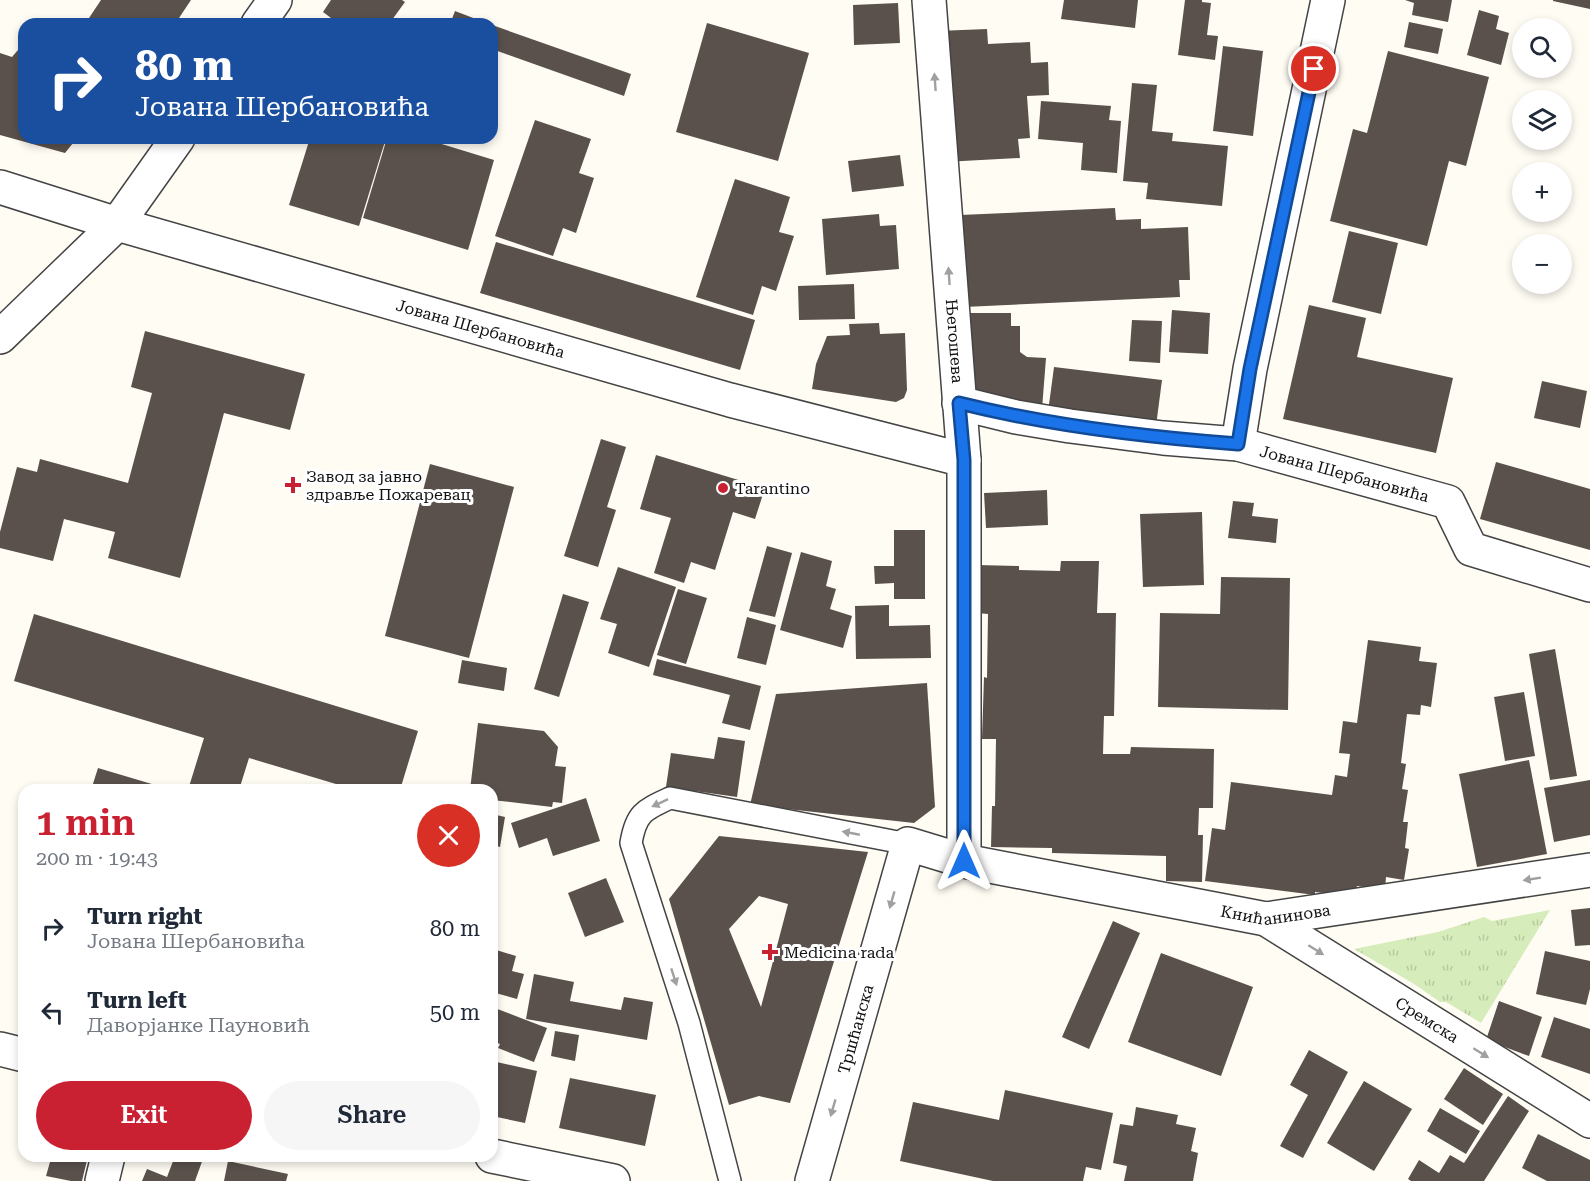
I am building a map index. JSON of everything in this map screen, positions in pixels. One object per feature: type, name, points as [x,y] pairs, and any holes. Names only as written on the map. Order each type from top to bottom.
[{"type":"street","points":[[262,18],[275,0]]},
{"type":"street","name":"Његошева","points":[[929,0],[964,460],[964,861]]},
{"type":"street","points":[[1238,444],[1250,369],[1328,0]]},
{"type":"street","points":[[0,337],[117,224],[174,144]]},
{"type":"street","name":"Јована Шербановића","points":[[0,187],[117,224],[719,397],[964,460]]},
{"type":"street","name":"Јована Шербановића","points":[[959,403],[1016,417],[1070,426],[1163,438],[1238,444],[1448,502],[1471,549],[1590,585]]},
{"type":"street","name":"Книћанинова","points":[[908,844],[964,861],[1266,919],[1590,870]]},
{"type":"street","name":"Тршћанска","points":[[812,1181],[908,844]]},
{"type":"street","name":"Сремска","points":[[1266,919],[1590,1121]]},
{"type":"street","points":[[0,1049],[18,1054]]},
{"type":"street","points":[[498,1157],[613,1181]]},
{"type":"street","points":[[102,1181],[107,1162]]},
{"type":"lane","points":[[730,1181],[689,1023],[631,843],[634,825],[644,810],[670,798],[908,844]]},
{"type":"green space","points":[[1550,910],[1481,1023],[1446,1002],[1440,1002],[1354,949],[1438,932],[1484,917],[1492,921]]},
{"type":"building","points":[[101,0],[191,0],[179,18],[89,18]]},
{"type":"building","points":[[331,0],[402,0],[405,2],[393,18],[331,18],[323,12]]},
{"type":"building","points":[[1064,0],[1138,0],[1135,28],[1061,19]]},
{"type":"building","points":[[1185,0],[1202,0],[1202,2],[1211,3],[1207,35],[1218,36],[1215,60],[1178,55]]},
{"type":"building","points":[[1405,0],[1452,0],[1448,22],[1412,15],[1414,3]]},
{"type":"building","points":[[1590,0],[1590,9],[1553,1]]},
{"type":"building","points":[[898,3],[900,43],[854,45],[853,5]]},
{"type":"building","points":[[1479,10],[1499,16],[1496,29],[1509,33],[1501,65],[1467,55]]},
{"type":"building","points":[[455,11],[473,18],[452,18]]},
{"type":"building","points":[[1409,22],[1443,29],[1438,54],[1404,47]]},
{"type":"building","points":[[707,23],[809,53],[778,161],[676,132]]},
{"type":"building","points":[[498,27],[631,74],[624,96],[498,51]]},
{"type":"building","points":[[987,29],[988,44],[1030,42],[1031,63],[1048,62],[1049,95],[1027,96],[1030,138],[1018,139],[1020,158],[944,162],[937,31]]},
{"type":"building","points":[[1223,46],[1263,51],[1253,136],[1213,131]]},
{"type":"building","points":[[18,50],[18,140],[0,135],[0,53],[12,57]]},
{"type":"building","points":[[1388,51],[1489,77],[1466,166],[1449,161],[1427,246],[1330,221],[1353,129],[1367,133]]},
{"type":"building","points":[[1132,83],[1157,85],[1152,131],[1173,133],[1172,141],[1228,146],[1222,206],[1146,199],[1148,183],[1123,181]]},
{"type":"building","points":[[1041,101],[1111,106],[1109,120],[1121,121],[1117,173],[1081,170],[1083,143],[1038,139]]},
{"type":"building","points":[[535,120],[591,139],[579,173],[594,178],[576,233],[563,228],[553,256],[495,236]]},
{"type":"building","points":[[32,144],[72,144],[65,153]]},
{"type":"building","points":[[308,144],[384,144],[359,226],[289,205]]},
{"type":"building","points":[[385,144],[442,144],[494,160],[468,250],[363,218]]},
{"type":"building","points":[[900,155],[904,186],[852,192],[848,161]]},
{"type":"building","points":[[735,179],[790,197],[779,232],[794,236],[776,291],[762,286],[753,315],[696,297]]},
{"type":"building","points":[[1115,208],[1116,220],[1141,219],[1141,229],[1188,227],[1190,280],[1179,280],[1180,297],[964,307],[960,215]]},
{"type":"building","points":[[879,214],[880,226],[896,225],[899,269],[826,275],[822,219]]},
{"type":"building","points":[[1349,231],[1398,243],[1381,314],[1332,302]]},
{"type":"building","points":[[496,242],[755,320],[740,370],[480,293]]},
{"type":"building","points":[[854,284],[855,319],[799,320],[798,286]]},
{"type":"building","points":[[1309,305],[1366,318],[1357,357],[1453,378],[1436,453],[1283,419]]},
{"type":"building","points":[[1172,310],[1210,313],[1208,354],[1169,352]]},
{"type":"building","points":[[966,313],[1011,313],[1011,326],[1020,326],[1020,352],[1027,357],[1046,358],[1042,409],[977,404]]},
{"type":"building","points":[[1132,320],[1162,321],[1160,363],[1129,361]]},
{"type":"building","points":[[879,323],[880,334],[905,333],[907,390],[904,398],[896,402],[812,389],[816,364],[827,336],[850,335],[849,324]]},
{"type":"building","points":[[145,331],[305,374],[290,430],[224,413],[180,578],[108,558],[115,532],[64,519],[53,561],[0,548],[0,532],[17,467],[37,472],[40,459],[128,483],[152,393],[131,387]]},
{"type":"building","points":[[1054,367],[1162,380],[1156,426],[1048,412]]},
{"type":"building","points":[[1542,381],[1587,391],[1580,428],[1534,418]]},
{"type":"building","points":[[601,439],[626,447],[607,507],[616,510],[598,567],[564,556]]},
{"type":"building","points":[[656,455],[765,488],[755,519],[733,512],[715,570],[691,562],[684,583],[654,573],[671,518],[640,509]]},
{"type":"building","points":[[1496,462],[1590,489],[1590,550],[1480,519]]},
{"type":"building","points":[[430,464],[514,487],[469,658],[385,636]]},
{"type":"building","points":[[1047,490],[1048,525],[986,528],[984,493]]},
{"type":"building","points":[[1233,501],[1254,503],[1252,516],[1278,519],[1276,543],[1228,538]]},
{"type":"building","points":[[1202,512],[1204,585],[1143,587],[1140,514]]},
{"type":"building","points":[[894,530],[925,530],[925,599],[894,599],[894,583],[875,584],[874,566],[894,566]]},
{"type":"building","points":[[767,546],[792,553],[775,617],[749,611]]},
{"type":"building","points":[[801,552],[832,561],[826,586],[836,589],[830,609],[852,616],[843,648],[780,630]]},
{"type":"building","points":[[1061,561],[1099,561],[1097,613],[1116,613],[1114,716],[1104,716],[1103,754],[1130,754],[1131,747],[1214,749],[1213,808],[1199,808],[1198,835],[1203,835],[1202,882],[1166,881],[1166,856],[1052,853],[1052,848],[991,847],[992,806],[995,806],[996,739],[982,739],[984,677],[987,678],[988,614],[976,613],[977,565],[1019,566],[1019,570],[1060,571]]},
{"type":"building","points":[[618,567],[676,587],[649,667],[608,653],[617,624],[600,619]]},
{"type":"building","points":[[1221,577],[1290,578],[1288,710],[1158,707],[1160,613],[1220,614]]},
{"type":"building","points":[[678,589],[707,598],[686,664],[657,655]]},
{"type":"building","points":[[563,594],[589,602],[559,697],[534,689]]},
{"type":"building","points":[[889,605],[889,626],[930,625],[931,658],[856,659],[855,606]]},
{"type":"building","points":[[34,614],[418,731],[402,784],[336,784],[249,758],[241,784],[190,784],[204,738],[14,681]]},
{"type":"building","points":[[747,617],[776,625],[766,665],[737,658]]},
{"type":"building","points":[[1368,640],[1421,647],[1419,661],[1437,663],[1431,707],[1421,705],[1420,715],[1407,714],[1401,763],[1406,764],[1402,789],[1408,790],[1403,822],[1408,822],[1405,848],[1409,849],[1404,880],[1386,877],[1385,890],[1357,886],[1355,897],[1315,892],[1315,895],[1205,881],[1212,828],[1225,830],[1231,782],[1332,795],[1335,775],[1347,777],[1350,754],[1339,753],[1343,721],[1357,723]]},
{"type":"building","points":[[1555,649],[1577,776],[1550,780],[1529,654]]},
{"type":"building","points":[[657,659],[761,686],[750,730],[722,723],[730,695],[653,675]]},
{"type":"building","points":[[462,660],[507,668],[504,691],[458,683]]},
{"type":"building","points":[[927,683],[935,807],[914,823],[750,805],[776,694]]},
{"type":"building","points":[[1524,692],[1535,756],[1505,761],[1494,697]]},
{"type":"building","points":[[478,723],[544,731],[558,747],[555,766],[566,767],[562,803],[553,802],[552,807],[498,801],[498,784],[471,784]]},
{"type":"building","points":[[718,737],[745,741],[737,797],[666,787],[671,753],[714,759]]},
{"type":"building","points":[[1529,760],[1547,854],[1477,867],[1459,774]]},
{"type":"building","points":[[98,768],[152,784],[93,784]]},
{"type":"building","points":[[1590,780],[1590,835],[1554,842],[1544,788]]},
{"type":"building","points":[[586,798],[600,841],[553,856],[547,838],[519,848],[511,823]]},
{"type":"building","points":[[498,815],[505,817],[500,847],[498,846]]},
{"type":"building","points":[[719,836],[868,852],[790,1103],[759,1096],[729,1105],[669,899]],"holes":[[[759,896],[788,904],[761,1007],[729,929]]]},
{"type":"building","points":[[606,878],[624,922],[585,937],[568,893]]},
{"type":"building","points":[[1590,908],[1590,945],[1575,946],[1571,910]]},
{"type":"building","points":[[1113,921],[1140,933],[1089,1049],[1062,1037]]},
{"type":"building","points":[[498,951],[516,956],[512,971],[524,974],[517,999],[498,994]]},
{"type":"building","points":[[1545,951],[1590,961],[1590,989],[1586,1005],[1536,994]]},
{"type":"building","points":[[1161,953],[1253,987],[1221,1076],[1128,1042]]},
{"type":"building","points":[[534,974],[574,982],[570,1001],[621,1010],[624,997],[653,1002],[647,1040],[526,1019]]},
{"type":"building","points":[[1499,1001],[1542,1017],[1529,1056],[1486,1040]]},
{"type":"building","points":[[498,1009],[547,1028],[534,1062],[498,1048],[500,1044],[498,1043]]},
{"type":"building","points":[[1554,1017],[1590,1029],[1590,1074],[1541,1057]]},
{"type":"building","points":[[555,1031],[579,1035],[575,1061],[551,1056]]},
{"type":"building","points":[[1309,1050],[1348,1072],[1303,1158],[1280,1146],[1308,1095],[1290,1085]]},
{"type":"building","points":[[498,1062],[537,1071],[525,1123],[498,1117]]},
{"type":"building","points":[[1464,1068],[1503,1094],[1483,1125],[1444,1099]]},
{"type":"building","points":[[570,1078],[656,1095],[645,1146],[559,1128]]},
{"type":"building","points":[[1364,1081],[1412,1109],[1374,1171],[1327,1143]]},
{"type":"building","points":[[1005,1090],[1113,1113],[1101,1170],[1086,1167],[1083,1181],[993,1181],[900,1161],[913,1102],[999,1120]]},
{"type":"building","points":[[1508,1096],[1529,1111],[1484,1181],[1411,1181],[1408,1179],[1419,1160],[1439,1173],[1450,1155],[1464,1163]]},
{"type":"building","points":[[1136,1107],[1178,1115],[1176,1124],[1196,1128],[1191,1151],[1198,1153],[1193,1181],[1124,1181],[1127,1166],[1113,1163],[1120,1124],[1133,1126]]},
{"type":"building","points":[[1440,1108],[1480,1131],[1466,1154],[1427,1131]]},
{"type":"building","points":[[1538,1134],[1590,1160],[1590,1181],[1547,1181],[1522,1168]]},
{"type":"building","points":[[50,1162],[87,1162],[82,1181],[46,1176]]},
{"type":"building","points":[[173,1162],[202,1162],[195,1181],[142,1181],[147,1169],[167,1177]]},
{"type":"building","points":[[228,1162],[288,1174],[286,1181],[224,1181]]},
{"type":"place","name":"Завод за јавно здравље Пожаревац","points":[[293,485]]},
{"type":"place","name":"Tarantino","points":[[723,488]]},
{"type":"place","name":"Medicina rada","points":[[770,952]]},
{"type":"route","points":[[964,861],[964,460],[959,403],[1016,417],[1070,426],[1163,438],[1238,444],[1250,369],[1314,69]]}]
